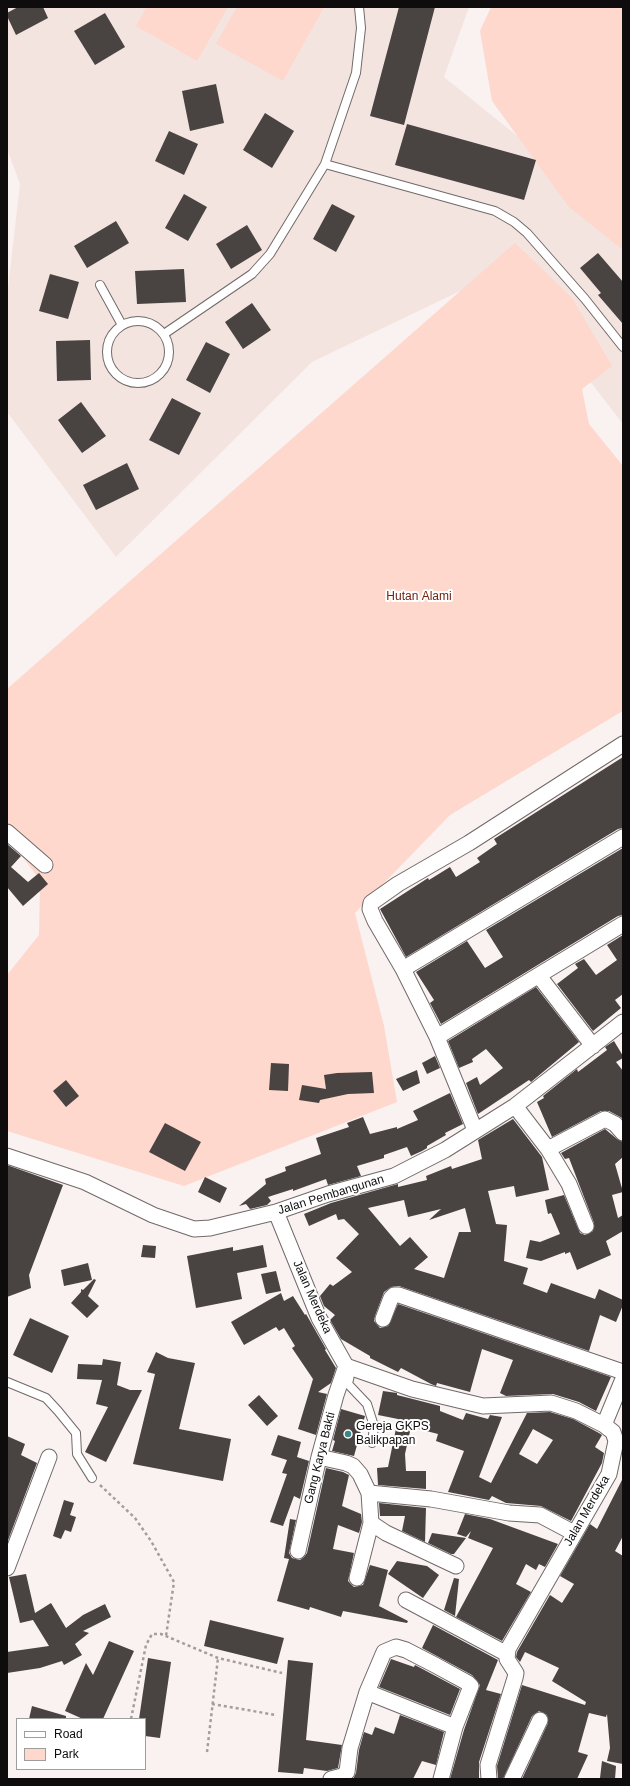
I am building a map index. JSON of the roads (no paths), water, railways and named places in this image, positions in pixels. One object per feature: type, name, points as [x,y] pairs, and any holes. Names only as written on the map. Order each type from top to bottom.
[{"type":"street","points":[[476,1130],[437,1037],[403,969],[375,921],[370,909],[371,903],[398,884],[469,843],[623,744]]},
{"type":"street","points":[[7,832],[45,865]]},
{"type":"street","points":[[403,969],[623,837]]},
{"type":"street","points":[[437,1037],[623,924]]},
{"type":"street","points":[[539,976],[593,1046]]},
{"type":"street","name":"Jalan Pembangunan","points":[[7,1156],[85,1182],[153,1215],[194,1229],[210,1228],[276,1212],[328,1194],[394,1176],[445,1150],[515,1106],[623,1022]]},
{"type":"street","points":[[515,1106],[548,1149],[575,1196],[586,1226]]},
{"type":"street","points":[[548,1149],[605,1119],[615,1124],[623,1133]]},
{"type":"street","name":"Jalan Merdeka","points":[[276,1212],[319,1318],[349,1367]]},
{"type":"street","points":[[383,1319],[391,1298],[394,1295],[399,1295],[623,1372]]},
{"type":"street","points":[[349,1367],[412,1389],[483,1406],[551,1403],[576,1410],[613,1430],[623,1379]]},
{"type":"street","name":"Gang Karya Bakti","points":[[298,1551],[319,1457],[336,1395],[349,1367]]},
{"type":"street","name":"Jalan Merdeka","points":[[507,1654],[574,1533],[609,1474],[616,1441],[613,1430]]},
{"type":"street","points":[[7,1568],[49,1457]]},
{"type":"street","points":[[319,1457],[353,1466],[360,1474],[369,1493],[371,1523],[358,1578]]},
{"type":"street","points":[[369,1493],[431,1499],[509,1513],[540,1515],[574,1533]]},
{"type":"street","points":[[371,1523],[386,1533],[456,1566]]},
{"type":"street","points":[[406,1600],[507,1654],[507,1659],[516,1673],[488,1765],[489,1779]]},
{"type":"street","points":[[331,1779],[342,1776],[347,1772],[350,1748],[367,1692],[384,1652],[396,1647],[406,1650],[471,1686],[455,1727],[441,1779]]},
{"type":"street","points":[[367,1692],[455,1727]]},
{"type":"street","points":[[512,1779],[540,1720]]},
{"type":"lane","points":[[164,334],[252,274],[274,248],[326,164],[356,73],[361,28],[359,7]]},
{"type":"lane","points":[[326,164],[495,211],[514,222],[527,233],[585,298],[623,347]]},
{"type":"lane","points":[[100,285],[122,325]]},
{"type":"lane","points":[[138,321],[148,322],[157,326],[164,334],[169,344],[170,355],[166,366],[160,375],[150,381],[139,384],[128,382],[118,377],[111,368],[107,358],[107,346],[111,336],[122,325],[138,321]]},
{"type":"lane","points":[[349,1367],[348,1384],[367,1404],[374,1426],[372,1443]]},
{"type":"lane","points":[[7,1382],[46,1398],[58,1411],[76,1433],[77,1454],[92,1478]]},
{"type":"place","name":"Gereja GKPS Balikpapan","points":[[348,1434]]},
{"type":"park label","name":"Hutan Alami","points":[[419,597]]}]
